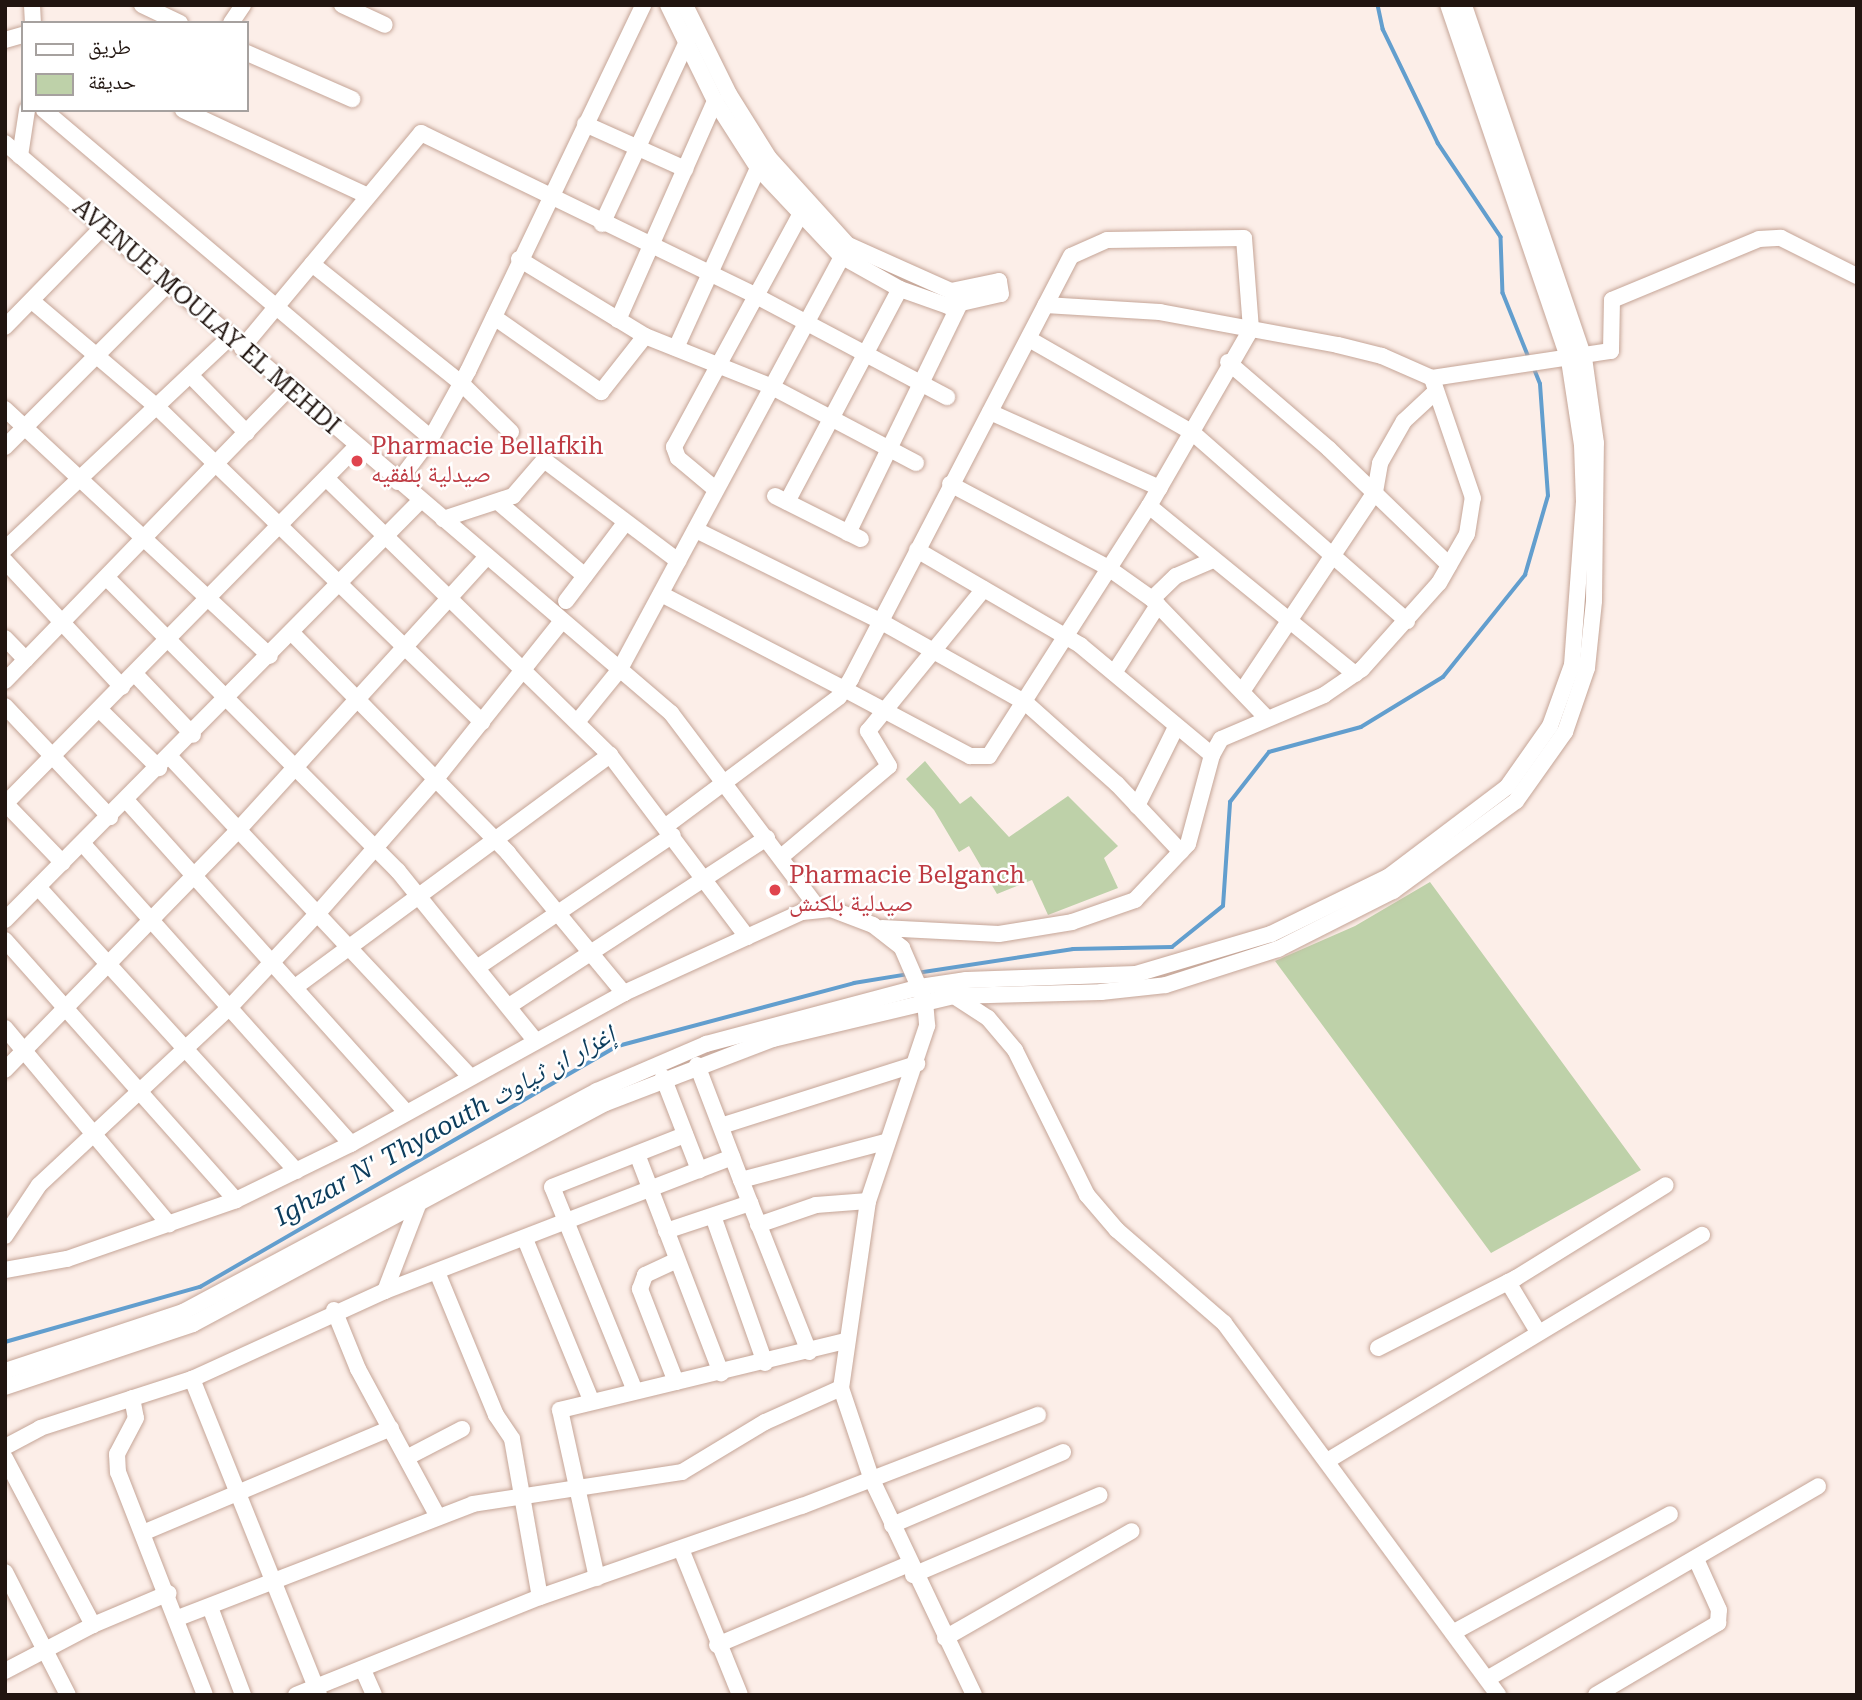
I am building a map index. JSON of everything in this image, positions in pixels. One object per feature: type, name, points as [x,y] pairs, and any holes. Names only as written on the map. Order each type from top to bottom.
[{"type":"street","points":[[142,5],[176,21]]},
{"type":"street","points":[[232,21],[243,5]]},
{"type":"street","points":[[342,5],[385,24]]},
{"type":"street","points":[[398,482],[431,438],[461,383],[643,5]]},
{"type":"street","points":[[668,5],[692,34],[803,209]]},
{"type":"street","points":[[685,5],[715,101],[758,167],[845,250],[900,289],[957,307],[998,295],[1003,287],[995,281],[956,293],[845,250]]},
{"type":"street","points":[[1448,5],[1577,359]]},
{"type":"street","points":[[5,1388],[184,1328],[663,1077],[920,989],[953,996],[1135,989],[1239,963],[1432,866],[1516,801],[1547,761],[1578,701],[1594,601],[1598,503],[1577,359],[1464,5]]},
{"type":"street","points":[[602,223],[692,34]]},
{"type":"street","points":[[248,53],[352,99]]},
{"type":"street","points":[[618,320],[715,101]]},
{"type":"street","points":[[20,156],[27,112]]},
{"type":"street","points":[[46,112],[431,438]]},
{"type":"street","points":[[187,112],[368,196]]},
{"type":"street","points":[[585,124],[685,169]]},
{"type":"street","points":[[5,549],[190,375],[236,343],[276,309],[421,133],[651,248],[758,297],[947,397]]},
{"type":"street","name":"AVENUE MOULAY EL MEHDI","points":[[5,143],[288,389],[671,713],[817,907]]},
{"type":"street","points":[[676,348],[758,167]]},
{"type":"street","points":[[715,488],[678,458],[674,447],[723,365],[803,209]]},
{"type":"street","points":[[5,327],[102,228]]},
{"type":"street","points":[[1243,690],[1375,492],[1380,463],[1404,421],[1433,386],[1508,369],[1611,351],[1612,300],[1759,239],[1781,237],[1857,276]]},
{"type":"street","points":[[478,967],[561,914],[818,718],[845,689],[1071,256],[1094,242],[1244,238],[1251,329],[1228,362],[1194,433],[1107,567],[1026,703],[992,754],[980,759],[887,712],[845,689],[661,594]]},
{"type":"street","points":[[577,722],[620,669],[845,250]]},
{"type":"street","points":[[519,259],[645,336],[770,386],[916,463]]},
{"type":"street","points":[[313,264],[461,383],[511,432]]},
{"type":"street","points":[[5,447],[98,359],[168,284]]},
{"type":"street","points":[[900,289],[832,419],[781,499],[855,536],[890,448],[957,307]]},
{"type":"street","points":[[32,301],[157,407],[482,722]]},
{"type":"street","points":[[5,1270],[67,1259],[236,1200],[351,1144],[624,993],[817,907],[901,933],[963,937],[1072,922],[1135,900],[1181,852],[1199,812],[1212,755],[1227,735],[1324,695],[1355,674],[1407,621],[1449,565],[1466,534],[1473,498],[1433,386],[1382,356],[1160,312],[1045,305]]},
{"type":"street","points":[[494,317],[601,392],[645,336]]},
{"type":"street","points":[[1029,339],[1194,433],[1407,621]]},
{"type":"street","points":[[1228,362],[1375,492],[1449,565]]},
{"type":"street","points":[[190,375],[247,433]]},
{"type":"street","points":[[5,681],[218,466],[288,389]]},
{"type":"street","points":[[5,409],[148,537],[270,656]]},
{"type":"street","points":[[990,412],[1160,488]]},
{"type":"street","points":[[63,863],[5,803],[100,710],[357,446]]},
{"type":"street","points":[[443,519],[513,496],[544,460],[678,561]]},
{"type":"street","points":[[327,479],[449,595],[610,755],[747,937]]},
{"type":"street","points":[[950,484],[1107,567],[1155,602],[1243,690],[1267,719]]},
{"type":"street","points":[[5,920],[342,585],[420,501]]},
{"type":"street","points":[[498,502],[585,576]]},
{"type":"street","points":[[1149,506],[1355,674]]},
{"type":"street","points":[[566,601],[625,523]]},
{"type":"street","points":[[696,530],[880,621],[1026,703],[1137,806],[1181,852]]},
{"type":"street","points":[[917,550],[1067,636],[1212,755]]},
{"type":"street","points":[[5,1070],[111,964],[239,829],[354,696],[487,556]]},
{"type":"street","points":[[1114,673],[1155,602],[1176,576],[1213,560]]},
{"type":"street","points":[[5,561],[122,687]]},
{"type":"street","points":[[108,579],[295,765],[417,892],[535,1040]]},
{"type":"street","points":[[781,858],[889,766],[867,735],[984,589]]},
{"type":"street","points":[[5,1236],[38,1185],[97,1134],[230,1007],[318,913],[435,780],[562,621]]},
{"type":"street","points":[[293,634],[494,839],[561,914],[624,993]]},
{"type":"street","points":[[5,638],[26,660]]},
{"type":"street","points":[[135,674],[193,735]]},
{"type":"street","points":[[5,706],[110,817]]},
{"type":"street","points":[[100,710],[239,829],[470,1077]]},
{"type":"street","points":[[1137,806],[1176,727]]},
{"type":"street","points":[[298,985],[417,892],[610,755]]},
{"type":"street","points":[[126,800],[298,985],[406,1112]]},
{"type":"street","points":[[509,1006],[593,954],[767,838]]},
{"type":"street","points":[[83,844],[152,918],[351,1144]]},
{"type":"street","points":[[38,887],[188,1047],[296,1171]]},
{"type":"street","points":[[5,895],[17,908]]},
{"type":"street","points":[[5,1371],[183,1312],[650,1066],[770,1024],[939,984],[1136,974],[1234,947],[1348,907]]},
{"type":"street","points":[[873,925],[902,947],[920,989],[927,1026],[917,1064],[885,1142],[868,1201],[845,1341],[841,1388],[872,1480],[911,1570],[974,1695]]},
{"type":"street","points":[[5,940],[142,1089],[236,1200]]},
{"type":"street","points":[[1234,947],[1239,963]]},
{"type":"street","points":[[939,984],[988,1018],[1015,1049],[1087,1195],[1117,1230],[1224,1323],[1498,1695]]},
{"type":"street","points":[[5,1028],[97,1134],[169,1224]]},
{"type":"street","points":[[721,1126],[917,1064]]},
{"type":"street","points":[[697,1065],[809,1352]]},
{"type":"street","points":[[663,1077],[699,1170]]},
{"type":"street","points":[[635,1391],[568,1221],[552,1188],[685,1135]]},
{"type":"street","points":[[741,1180],[885,1142]]},
{"type":"street","points":[[637,1154],[721,1373]]},
{"type":"street","points":[[5,1447],[40,1428],[192,1379],[334,1310],[525,1240],[732,1157]]},
{"type":"street","points":[[1378,1348],[1507,1282],[1666,1185]]},
{"type":"street","points":[[758,1225],[816,1205],[868,1201]]},
{"type":"street","points":[[666,1231],[750,1203]]},
{"type":"street","points":[[386,1291],[418,1205]]},
{"type":"street","points":[[713,1216],[765,1363]]},
{"type":"street","points":[[1327,1461],[1702,1235]]},
{"type":"street","points":[[525,1240],[591,1400]]},
{"type":"street","points":[[676,1382],[640,1289],[645,1275],[677,1260]]},
{"type":"street","points":[[437,1272],[496,1415],[512,1439],[540,1597]]},
{"type":"street","points":[[1507,1282],[1538,1332]]},
{"type":"street","points":[[334,1310],[438,1517]]},
{"type":"street","points":[[597,1578],[559,1413],[591,1400],[765,1363],[845,1341]]},
{"type":"street","points":[[192,1379],[317,1691]]},
{"type":"street","points":[[178,1618],[473,1504],[521,1496],[577,1492],[682,1472],[765,1422],[841,1388]]},
{"type":"street","points":[[132,1398],[136,1418],[116,1464],[169,1593],[205,1695]]},
{"type":"street","points":[[296,1695],[317,1691],[540,1597],[872,1480],[1038,1415]]},
{"type":"street","points":[[145,1532],[391,1428]]},
{"type":"street","points":[[408,1457],[462,1429]]},
{"type":"street","points":[[892,1525],[1063,1452]]},
{"type":"street","points":[[5,1458],[93,1625]]},
{"type":"street","points":[[1487,1679],[1818,1486]]},
{"type":"street","points":[[716,1645],[1100,1494]]},
{"type":"street","points":[[1454,1632],[1670,1514]]},
{"type":"street","points":[[945,1638],[1132,1531]]},
{"type":"street","points":[[681,1549],[716,1645],[740,1695]]},
{"type":"street","points":[[1596,1695],[1718,1623],[1719,1610],[1696,1559]]},
{"type":"street","points":[[5,1572],[48,1649],[68,1695]]},
{"type":"street","points":[[5,1671],[93,1625],[169,1593]]},
{"type":"street","points":[[209,1607],[243,1695]]},
{"type":"street","points":[[363,1670],[374,1695]]},
{"type":"green space","points":[[925,761],[960,804],[971,796],[1009,837],[1068,796],[1118,846],[1104,858],[1118,888],[1048,915],[1032,880],[997,894],[969,846],[959,852],[934,810],[906,779]]},
{"type":"green space","points":[[1430,882],[1641,1170],[1491,1253],[1275,961],[1355,926]]},
{"type":"waterway","name":"Ighzar N' Thyaouth إغزار ان ثياوث","points":[[1378,5],[1383,29],[1438,143],[1501,237],[1503,293],[1530,360]]},
{"type":"waterway","name":"Ighzar N' Thyaouth إغزار ان ثياوث","points":[[917,973],[1073,949],[1172,947],[1223,906],[1230,802],[1269,752],[1361,727],[1443,677],[1525,575],[1548,496],[1540,384],[1533,367]]},
{"type":"waterway","name":"Ighzar N' Thyaouth إغزار ان ثياوث","points":[[5,1342],[200,1287],[618,1046],[854,983],[909,974]]},
{"type":"place","name":"Pharmacie Bellafkih صيدلية بلفقيه","points":[[357,461]]},
{"type":"place","name":"Pharmacie Belganch صيدلية بلكنش","points":[[775,890]]}]
